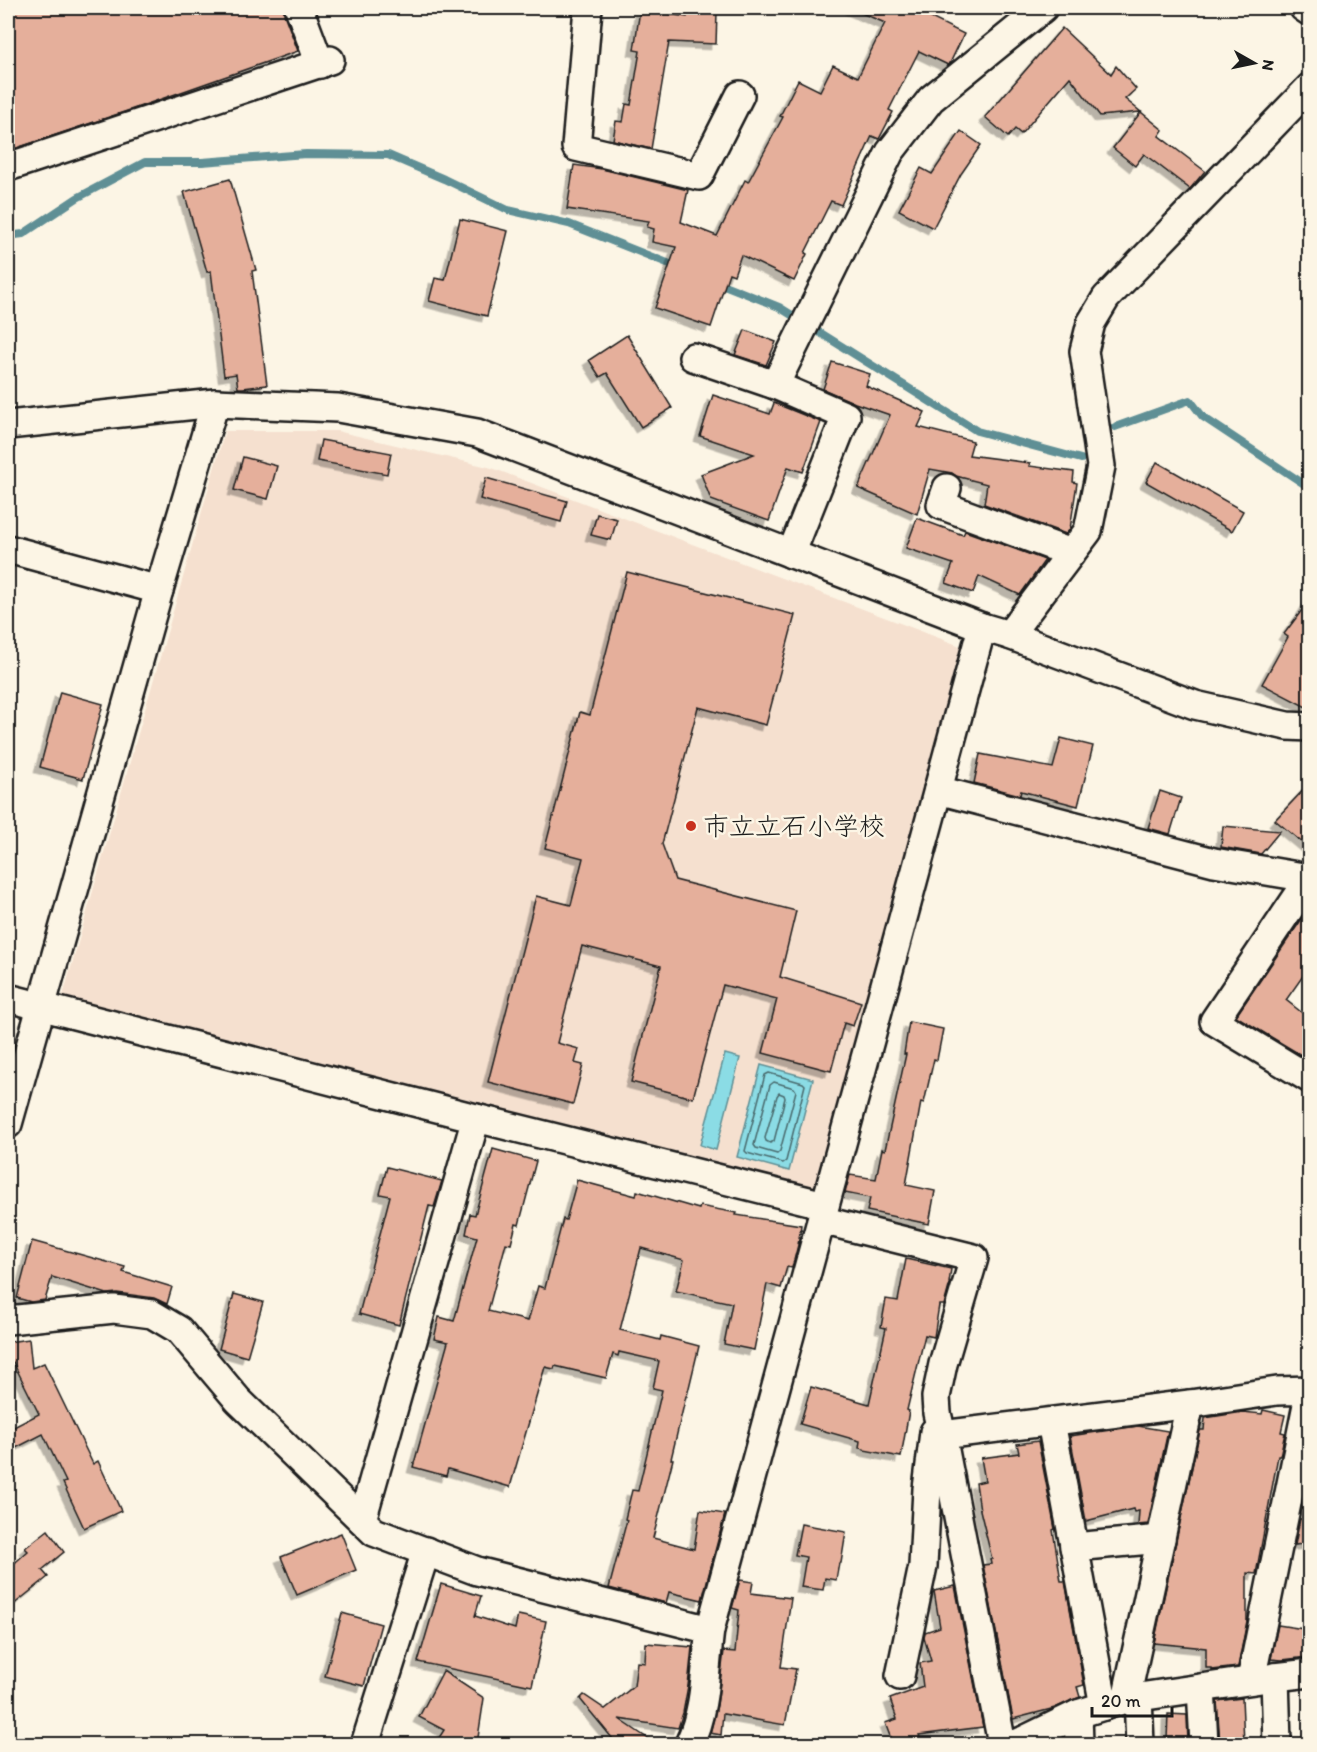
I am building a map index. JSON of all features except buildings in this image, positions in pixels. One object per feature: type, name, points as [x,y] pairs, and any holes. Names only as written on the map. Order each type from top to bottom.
[{"type":"street","points":[[8,166],[325,62],[299,8]]},
{"type":"street","points":[[588,8],[576,147],[699,176],[740,95]]},
{"type":"street","points":[[775,385],[890,152],[931,99],[1043,8]]},
{"type":"street","points":[[1304,8],[1310,12]]},
{"type":"street","points":[[1009,635],[1088,531],[1101,466],[1084,351],[1091,323],[1106,297],[1310,87]]},
{"type":"street","points":[[693,357],[775,385],[846,416],[791,554]]},
{"type":"street","points":[[8,1124],[159,590],[215,403]]},
{"type":"street","points":[[8,425],[215,403],[338,408],[477,433],[982,627],[1195,705],[1287,726],[1310,727]]},
{"type":"street","points":[[947,488],[941,505],[1071,553]]},
{"type":"street","points":[[8,549],[159,590]]},
{"type":"street","points":[[689,1744],[697,1726],[701,1708],[710,1630],[982,627]]},
{"type":"street","points":[[938,790],[1214,862],[1309,878],[1214,1021],[1309,1079]]},
{"type":"street","points":[[8,998],[476,1118],[823,1212],[974,1258],[943,1364],[936,1398],[1002,1744]]},
{"type":"street","points":[[362,1520],[476,1118]]},
{"type":"street","points":[[8,1320],[114,1309],[152,1314],[179,1330],[238,1400],[374,1532],[477,1571],[710,1630]]},
{"type":"street","points":[[940,1424],[1051,1422],[1277,1391],[1310,1390],[1263,1678],[1277,1744]]},
{"type":"street","points":[[1123,1701],[1190,1404]]},
{"type":"street","points":[[1051,1422],[1074,1547],[1123,1701],[1140,1744]]},
{"type":"street","points":[[900,1676],[922,1566],[927,1489],[940,1424]]},
{"type":"street","points":[[1074,1547],[1161,1539]]},
{"type":"street","points":[[365,1744],[426,1551]]},
{"type":"street","points":[[1016,1744],[1078,1714],[1123,1701],[1263,1678],[1310,1673]]},
{"type":"street","points":[[1201,1688],[1204,1744]]},
{"type":"street","points":[[1078,1714],[1079,1744]]},
{"type":"shaded area","points":[[225,431],[337,431],[492,468],[968,649],[822,1201],[60,1006]]},
{"type":"water","points":[[725,1054],[740,1058],[716,1150],[700,1145]]},
{"type":"water","points":[[761,1065],[813,1079],[789,1171],[737,1157]]},
{"type":"waterway","points":[[8,236],[23,234],[77,198],[145,162],[202,162],[306,154],[388,155],[508,210],[569,224],[680,268]]},
{"type":"waterway","points":[[714,281],[779,307],[977,431],[1081,459]]},
{"type":"waterway","points":[[1115,427],[1190,400],[1203,417],[1310,488]]},
{"type":"place","name":"市立立石小学校","points":[[691,826]]}]
